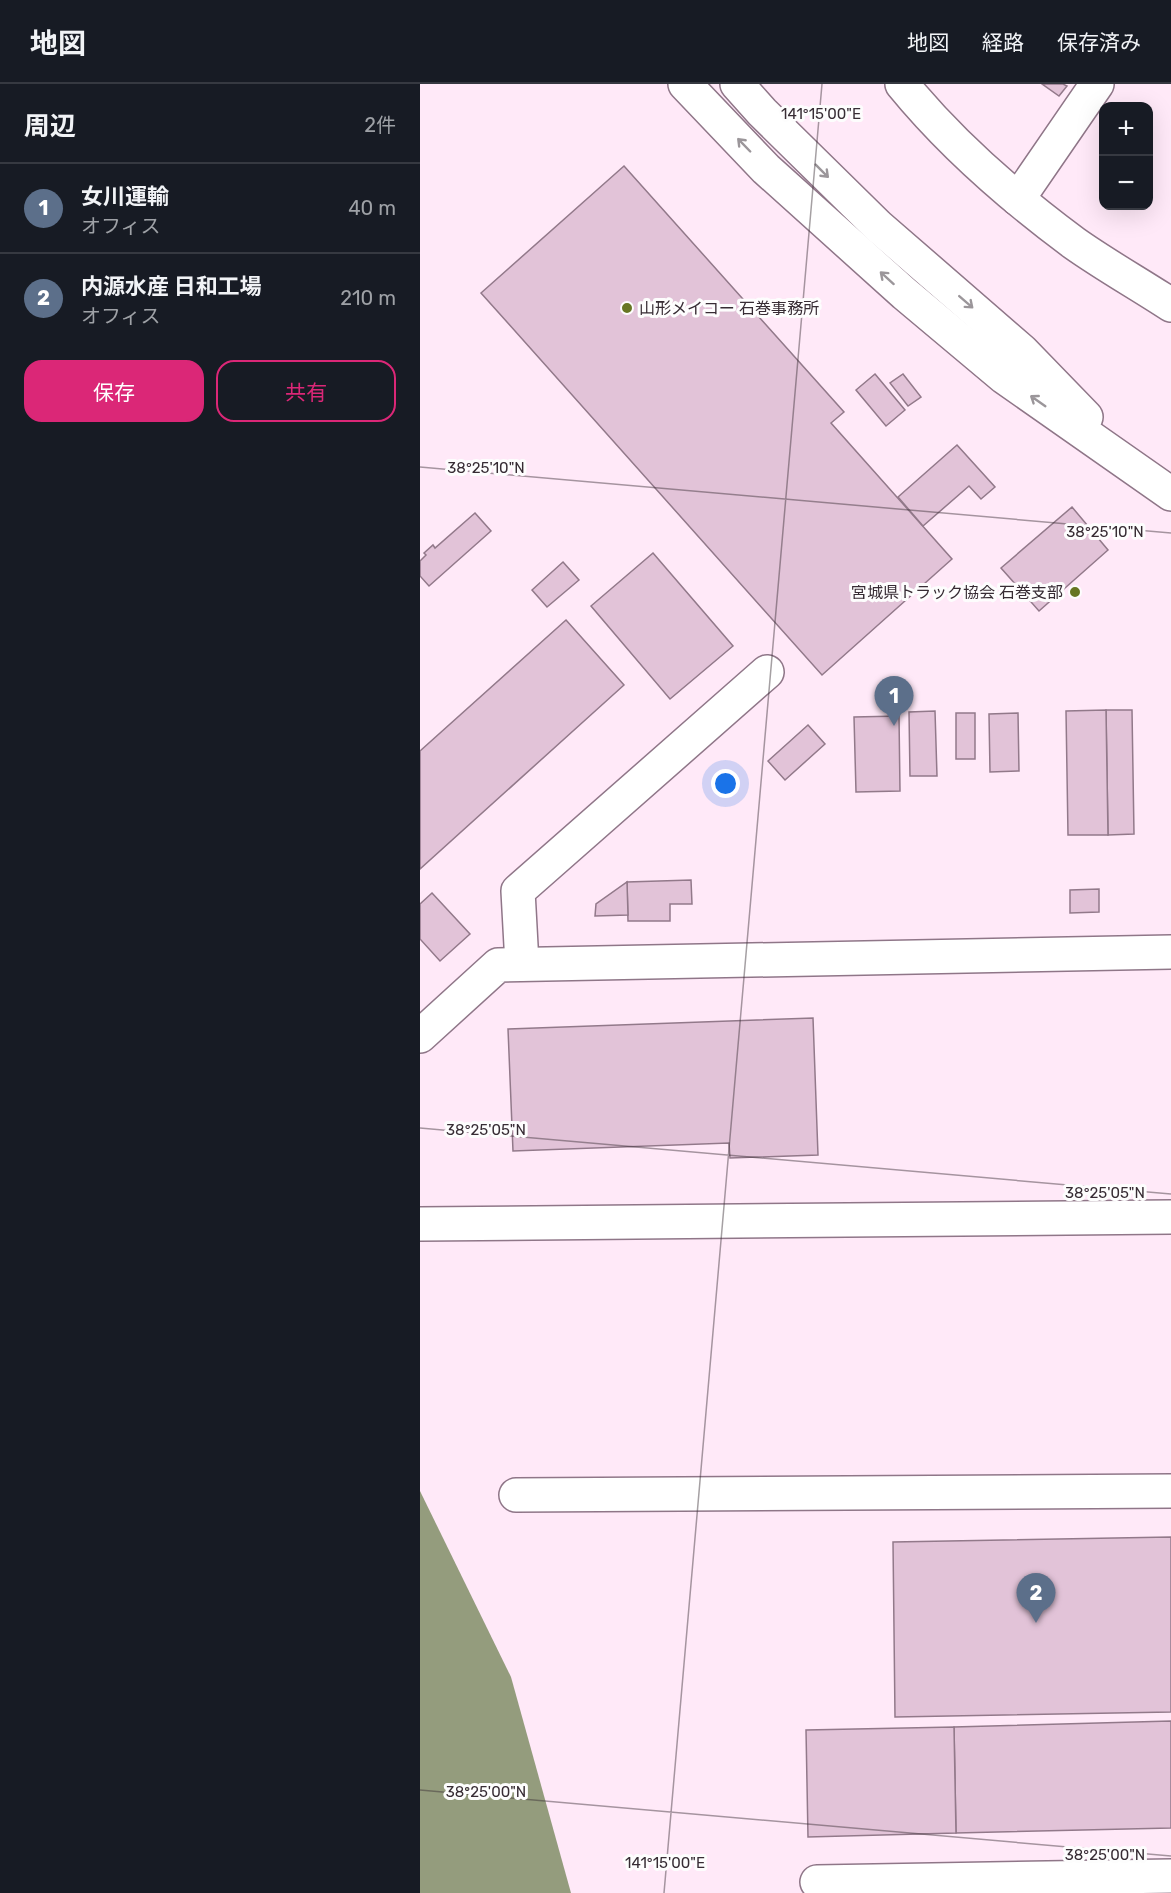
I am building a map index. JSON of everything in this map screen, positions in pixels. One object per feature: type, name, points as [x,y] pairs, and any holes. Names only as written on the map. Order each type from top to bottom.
[{"type":"street","points":[[685,84],[766,169],[905,294],[1004,377],[1171,494]]},
{"type":"street","points":[[737,84],[762,112],[878,226],[1022,351],[1138,470]]},
{"type":"street","points":[[902,84],[925,112],[1018,199],[1076,244],[1171,305]]},
{"type":"street","points":[[1018,199],[1096,84]]},
{"type":"street","points":[[522,964],[518,891],[767,672]]},
{"type":"street","points":[[420,1036],[498,964],[1171,952]]},
{"type":"street","points":[[420,1224],[1171,1217]]},
{"type":"street","points":[[516,1495],[1171,1491]]},
{"type":"street","points":[[817,1882],[1171,1876]]},
{"type":"shaded area","points":[[420,1491],[511,1677],[571,1893],[420,1893]]},
{"type":"building","points":[[1042,84],[1063,84],[1067,86],[1059,96]]},
{"type":"building","points":[[624,166],[844,412],[831,423],[952,559],[822,675],[481,293]]},
{"type":"building","points":[[875,374],[905,410],[886,426],[856,390]]},
{"type":"building","points":[[903,374],[921,397],[908,406],[890,383]]},
{"type":"building","points":[[957,445],[995,487],[981,499],[969,486],[923,526],[898,497]]},
{"type":"building","points":[[1072,507],[1108,550],[1039,611],[1001,568]]},
{"type":"building","points":[[475,513],[491,531],[429,586],[420,576],[420,561],[426,555],[424,553],[433,545],[435,548]]},
{"type":"building","points":[[653,553],[733,646],[670,699],[591,606]]},
{"type":"building","points":[[563,562],[579,580],[547,607],[532,590]]},
{"type":"building","points":[[566,620],[624,685],[420,869],[420,751]]},
{"type":"building","points":[[1106,710],[1132,710],[1134,834],[1108,835]]},
{"type":"building","points":[[1106,710],[1108,835],[1068,835],[1066,711]]},
{"type":"building","points":[[935,711],[937,776],[910,776],[909,712]]},
{"type":"building","points":[[956,713],[975,713],[975,759],[956,759]]},
{"type":"building","points":[[1018,713],[1019,771],[990,772],[989,714]]},
{"type":"building","points":[[899,716],[900,791],[856,792],[854,717]]},
{"type":"building","points":[[808,725],[825,744],[785,780],[768,761]]},
{"type":"building","points":[[691,880],[692,904],[670,904],[670,921],[628,921],[627,882]]},
{"type":"building","points":[[627,882],[628,915],[595,916],[596,904]]},
{"type":"building","points":[[1099,889],[1099,912],[1070,913],[1070,890]]},
{"type":"building","points":[[432,893],[470,934],[440,961],[420,939],[420,904]]},
{"type":"building","points":[[813,1018],[818,1155],[730,1158],[729,1143],[513,1151],[508,1029]]},
{"type":"building","points":[[1171,1537],[1171,1712],[895,1717],[893,1542]]},
{"type":"building","points":[[1171,1721],[1171,1828],[956,1833],[954,1727]]},
{"type":"building","points":[[954,1727],[956,1833],[808,1837],[806,1730]]},
{"type":"place","name":"山形メイコー 石巻事務所","points":[[627,308]]},
{"type":"place","name":"宮城県トラック協会 石巻支部","points":[[1075,592]]},
{"type":"place","name":"女川運輸","points":[[894,726]]},
{"type":"place","name":"内源水産 日和工場","points":[[1036,1623]]}]
